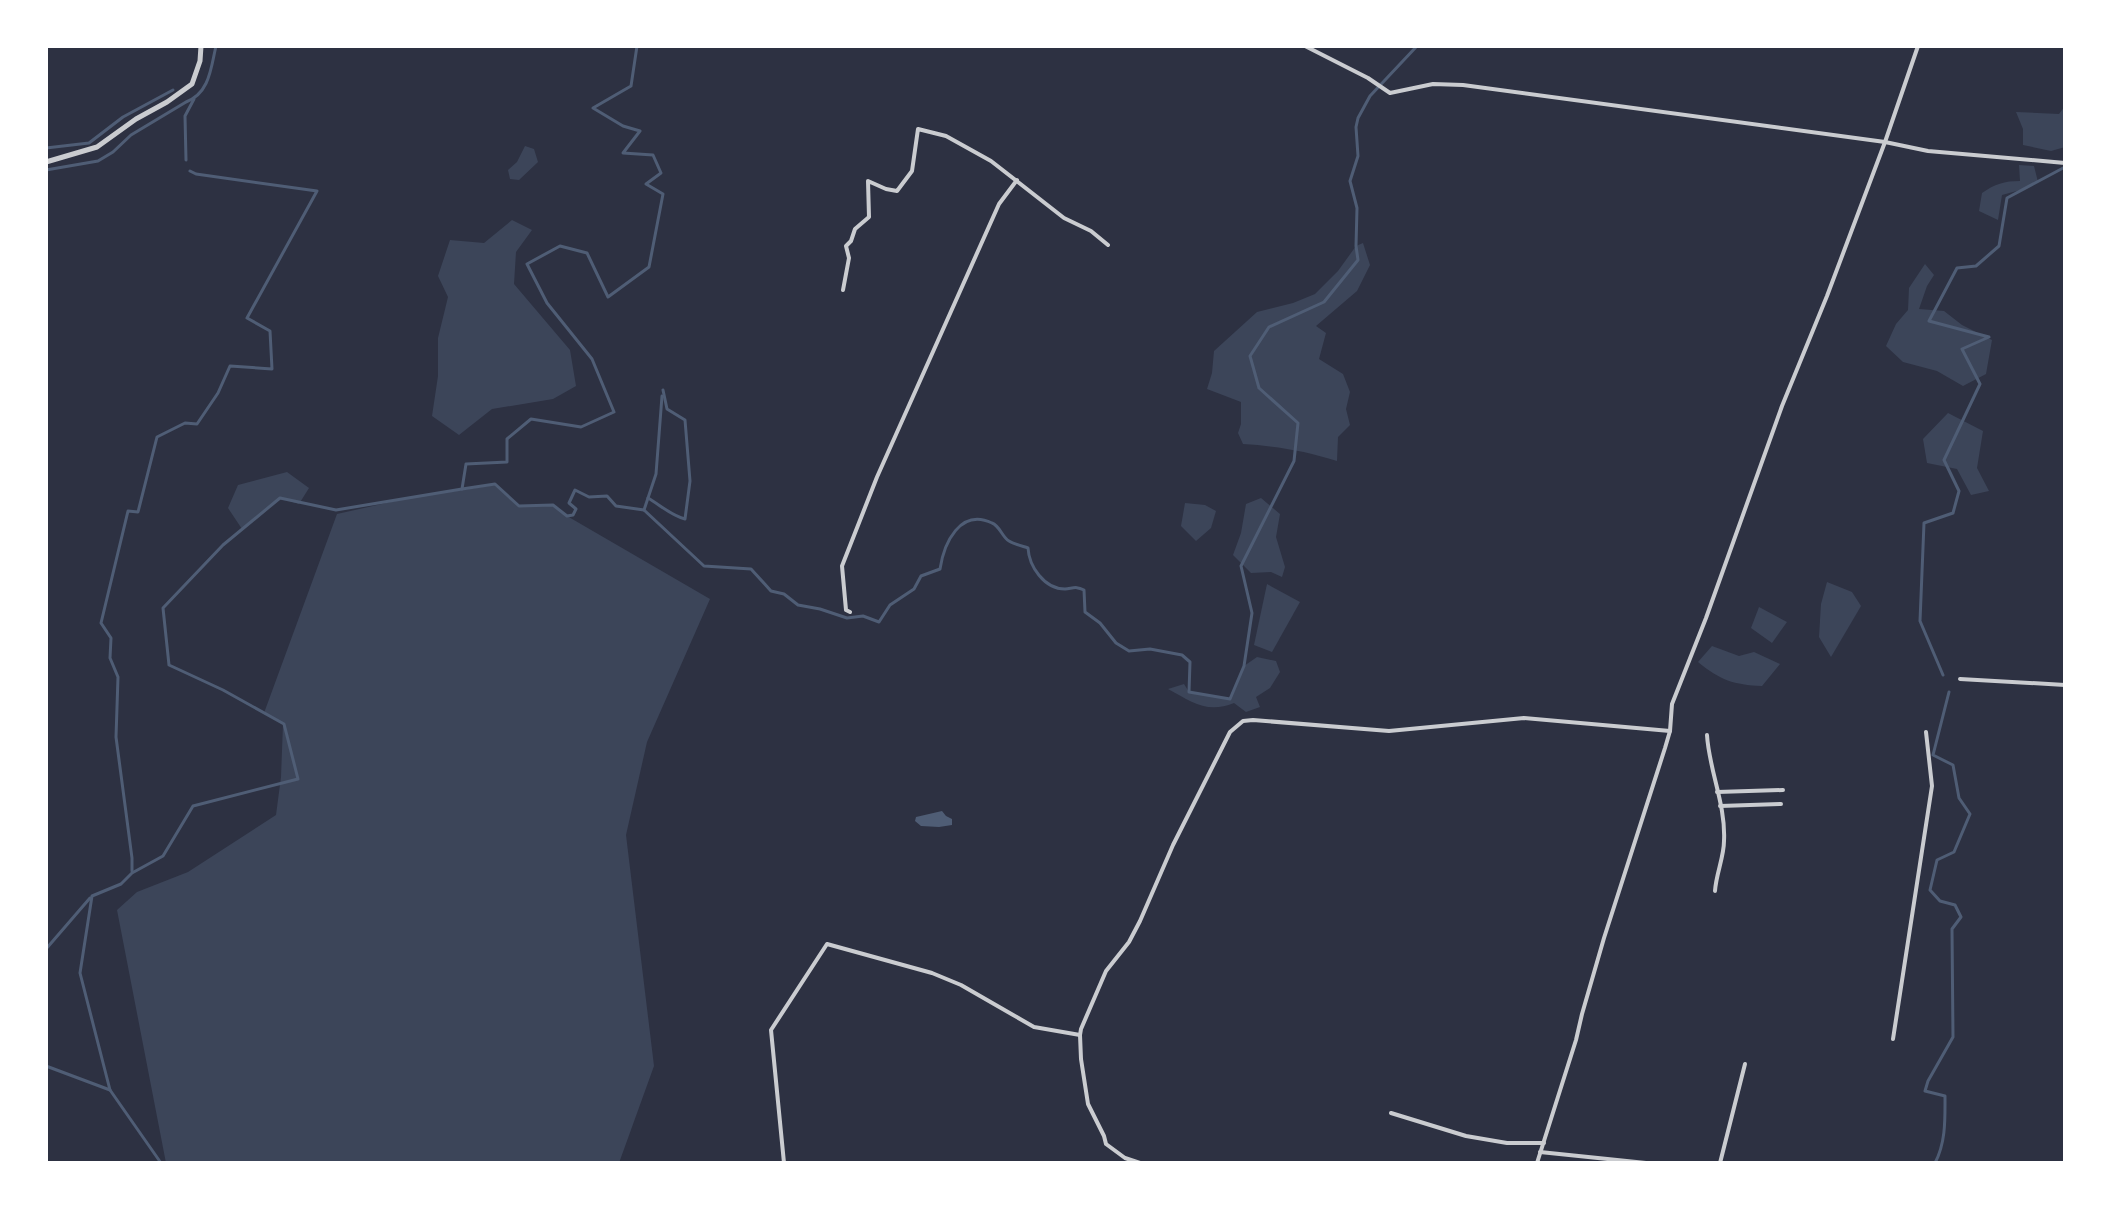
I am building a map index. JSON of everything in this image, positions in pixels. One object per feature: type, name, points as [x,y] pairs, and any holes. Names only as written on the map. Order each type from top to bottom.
[{"type":"street","points":[[46,162],[97,147],[192,84],[200,61],[201,46]]},
{"type":"street","points":[[1305,46],[1368,78],[1390,93],[1433,84],[1463,85],[1885,142],[1928,151],[2065,163]]},
{"type":"street","points":[[1537,1163],[1670,731],[1672,704],[1782,406],[1885,142],[1918,46]]},
{"type":"street","points":[[843,290],[849,258],[846,246],[855,229],[869,217],[868,181],[897,191],[912,171],[918,129],[946,136],[991,161],[1064,218],[1091,231],[1108,245]]},
{"type":"street","points":[[850,612],[846,610],[842,566],[877,477],[999,204],[1017,180]]},
{"type":"street","points":[[1960,679],[2065,685]]},
{"type":"street","points":[[1140,1163],[1125,1158],[1106,1144],[1092,1115],[1085,1091],[1080,1035],[1100,983],[1140,921],[1173,845],[1230,732],[1243,721],[1285,721],[1389,731],[1524,718],[1670,731]]},
{"type":"street","points":[[1893,1039],[1932,786],[1926,732]]},
{"type":"street","points":[[1707,735],[1708,756],[1725,843],[1715,891]]},
{"type":"street","points":[[1717,792],[1783,790]]},
{"type":"street","points":[[1720,806],[1781,804]]},
{"type":"street","points":[[784,1163],[771,1030],[827,944],[942,977],[1034,1027],[1080,1035]]},
{"type":"street","points":[[1720,1163],[1745,1064]]},
{"type":"street","points":[[1391,1113],[1466,1136],[1507,1143],[1544,1143]]},
{"type":"street","points":[[1540,1152],[1646,1163]]},
{"type":"shaded area","points":[[2065,106],[2065,147],[2051,151],[2023,145],[2023,129],[2016,112],[2059,114]]},
{"type":"shaded area","points":[[525,146],[534,149],[538,162],[519,180],[510,179],[508,170],[517,162]]},
{"type":"shaded area","points":[[2019,165],[2034,166],[2038,182],[2002,195],[1998,220],[1979,211],[1982,193],[2000,184],[2020,181]]},
{"type":"shaded area","points":[[512,220],[532,230],[516,252],[514,284],[570,350],[576,386],[553,399],[492,409],[459,435],[432,416],[438,376],[438,338],[448,297],[438,276],[450,240],[484,243]]},
{"type":"shaded area","points":[[1363,243],[1370,265],[1357,291],[1316,326],[1326,333],[1319,359],[1343,374],[1350,392],[1346,409],[1350,425],[1338,437],[1337,461],[1314,454],[1243,444],[1238,433],[1241,402],[1207,389],[1214,351],[1257,312],[1315,294],[1338,271],[1356,246]]},
{"type":"shaded area","points":[[1925,264],[1934,275],[1919,309],[1944,311],[1962,325],[1992,340],[1986,374],[1963,386],[1937,371],[1903,362],[1886,346],[1896,324],[1908,310],[1909,288]]},
{"type":"shaded area","points":[[1948,413],[1983,431],[1977,468],[1989,491],[1971,495],[1957,469],[1927,463],[1923,439]]},
{"type":"shaded area","points":[[287,472],[309,488],[299,504],[280,498],[242,529],[228,508],[238,485]]},
{"type":"shaded area","points":[[495,485],[519,506],[553,505],[710,599],[647,742],[626,835],[654,1066],[619,1163],[166,1163],[117,910],[137,892],[188,872],[276,815],[283,724],[264,713],[337,514],[404,499]]},
{"type":"shaded area","points":[[1261,498],[1280,514],[1276,537],[1285,567],[1282,577],[1271,572],[1251,573],[1233,555],[1246,504]]},
{"type":"shaded area","points":[[1185,503],[1205,505],[1216,511],[1211,528],[1196,541],[1181,526]]},
{"type":"shaded area","points":[[1827,582],[1852,592],[1861,606],[1831,657],[1819,637],[1821,604]]},
{"type":"shaded area","points":[[1267,584],[1300,602],[1272,652],[1254,645]]},
{"type":"shaded area","points":[[1759,607],[1787,622],[1772,643],[1751,628]]},
{"type":"shaded area","points":[[1712,646],[1739,656],[1754,652],[1780,664],[1762,686],[1735,683],[1698,662]]},
{"type":"shaded area","points":[[1257,657],[1276,661],[1280,672],[1270,688],[1256,697],[1260,707],[1246,712],[1234,703],[1208,707],[1168,689],[1184,684],[1189,692],[1230,699],[1244,666]]},
{"type":"shaded area","points":[[942,811],[952,819],[952,825],[921,826],[915,821],[916,817]]},
{"type":"waterway","points":[[46,170],[98,161],[131,135],[194,98],[205,86],[216,46]]},
{"type":"waterway","points":[[161,1163],[110,1090],[80,973],[92,896],[121,884],[132,873],[163,856],[193,806],[298,779],[284,724],[223,690],[169,665],[163,608],[223,545],[280,498],[336,510],[462,489],[466,464],[507,462],[507,439],[531,419],[581,427],[614,412],[592,359],[547,303],[527,264],[560,246],[587,253],[608,297],[649,267],[663,194],[646,184],[661,173],[653,155],[623,153],[640,131],[623,126],[593,108],[631,86],[637,46]]},
{"type":"waterway","points":[[462,489],[495,484],[519,506],[553,505],[567,516],[573,515],[576,509],[569,503],[575,490],[589,497],[607,496],[616,506],[644,510],[704,566],[751,569],[771,591],[784,594],[798,605],[847,618],[863,616],[879,622],[890,605],[914,589],[921,576],[940,569],[945,549],[956,531],[971,520],[981,520],[995,524],[1009,541],[1028,548],[1031,562],[1044,581],[1057,588],[1084,590],[1085,612],[1100,623],[1116,643],[1129,651],[1150,649],[1182,655],[1190,662],[1189,692],[1230,699],[1244,666],[1252,613],[1241,566],[1294,461],[1298,423],[1259,388],[1250,356],[1269,327],[1324,302],[1358,260],[1357,208],[1350,181],[1358,156],[1358,118],[1370,96],[1417,46]]},
{"type":"waterway","points":[[46,148],[89,143],[123,117],[173,90]]},
{"type":"waterway","points":[[186,160],[185,116],[194,99]]},
{"type":"waterway","points":[[1943,675],[1920,621],[1924,523],[1953,513],[1959,491],[1944,460],[1980,384],[1962,349],[1989,337],[1929,321],[1957,268],[1976,266],[1999,246],[2007,198],[2065,167]]},
{"type":"waterway","points":[[132,871],[116,737],[118,677],[110,658],[111,638],[101,623],[128,511],[138,512],[157,437],[185,423],[197,424],[218,393],[230,366],[272,369],[270,331],[247,318],[317,191],[190,171]]},
{"type":"waterway","points":[[648,498],[685,519],[690,481],[685,420],[667,409],[663,390]]},
{"type":"waterway","points":[[644,510],[656,474],[662,396]]},
{"type":"waterway","points":[[1935,1163],[1943,1139],[1945,1096],[1925,1091],[1953,1037],[1952,929],[1961,917],[1955,905],[1940,901],[1930,890],[1937,860],[1954,852],[1970,814],[1959,798],[1953,765],[1933,755],[1949,692]]},
{"type":"waterway","points":[[46,949],[90,898]]},
{"type":"waterway","points":[[46,1066],[110,1090]]}]
